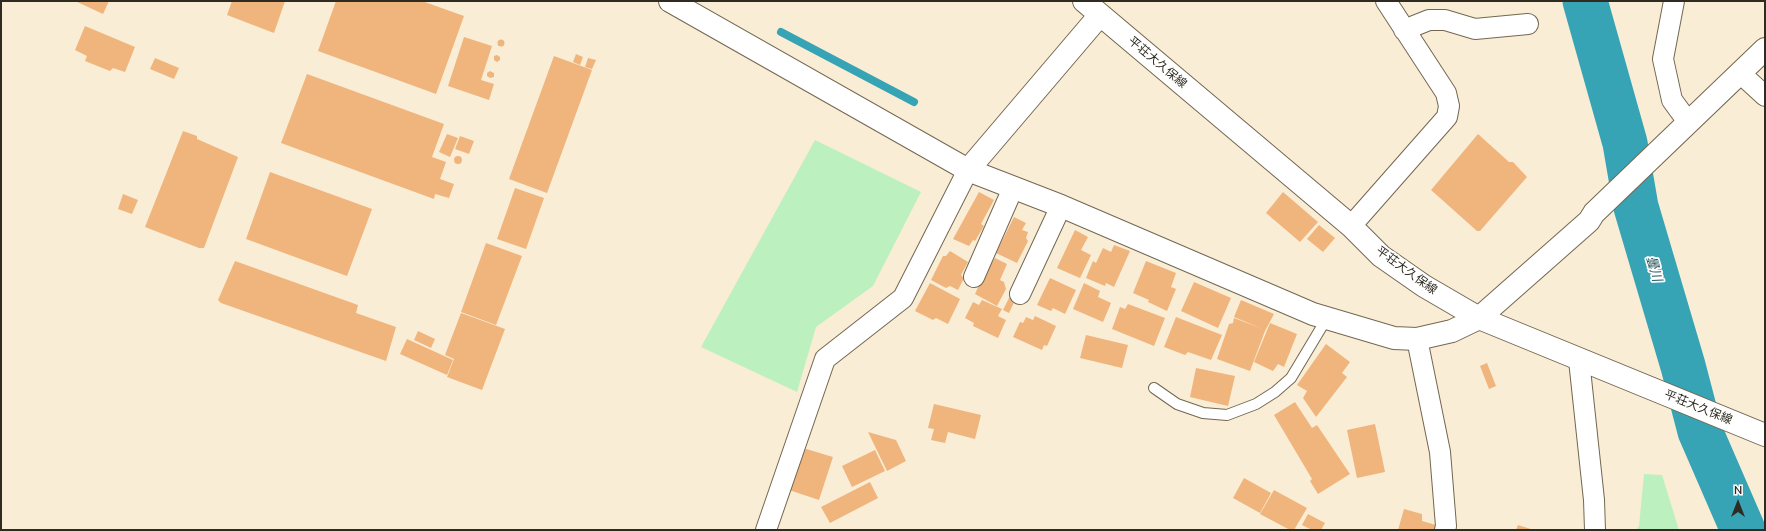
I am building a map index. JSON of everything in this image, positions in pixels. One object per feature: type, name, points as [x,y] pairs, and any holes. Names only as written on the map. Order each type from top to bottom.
[{"type":"street","points":[[670,1],[968,170],[1061,206],[1306,311],[1394,338],[1417,339],[1452,331],[1479,318],[1589,221],[1594,213],[1765,49]]},
{"type":"street","points":[[1350,226],[1447,118],[1448,106],[1446,93],[1386,1]]},
{"type":"street","points":[[1674,1],[1664,59],[1672,100],[1681,129]]},
{"type":"street","points":[[766,530],[825,359],[903,298],[968,170],[1092,8]]},
{"type":"street","name":"平荘大久保線","points":[[1092,8],[1350,226],[1381,256],[1424,286],[1479,318],[1585,363],[1764,434]]},
{"type":"street","points":[[1404,30],[1430,20],[1445,20],[1475,29],[1528,24]]},
{"type":"street","points":[[1740,73],[1765,96]]},
{"type":"street","points":[[974,277],[1013,188]]},
{"type":"street","points":[[1020,294],[1061,206]]},
{"type":"street","points":[[1417,339],[1440,452],[1446,526],[1445,530]]},
{"type":"street","points":[[1585,363],[1595,530]]},
{"type":"lane","points":[[1154,388],[1178,404],[1203,413],[1227,415],[1256,404],[1275,392],[1291,378],[1327,318]]},
{"type":"green space","points":[[815,140],[921,192],[873,286],[816,327],[797,392],[701,347]]},
{"type":"green space","points":[[1644,474],[1662,475],[1679,530],[1636,530],[1639,526]]},
{"type":"building","points":[[75,1],[109,1],[103,14]]},
{"type":"building","points":[[232,1],[285,1],[274,33],[227,15]]},
{"type":"building","points":[[336,1],[422,1],[464,16],[436,94],[318,51]]},
{"type":"building","points":[[85,26],[135,47],[125,72],[113,68],[110,71],[85,61],[87,56],[75,50]]},
{"type":"building","points":[[464,37],[492,46],[481,80],[494,84],[489,100],[448,86]]},
{"type":"building","points":[[501,39],[504,40],[504,46],[501,47],[498,46],[497,43],[498,40]]},
{"type":"building","points":[[576,54],[583,57],[580,65],[573,62]]},
{"type":"building","points":[[497,55],[500,57],[500,60],[497,62],[494,60],[494,56]]},
{"type":"building","points":[[554,56],[592,70],[547,193],[509,179]]},
{"type":"building","points":[[155,58],[179,68],[174,79],[150,69]]},
{"type":"building","points":[[588,58],[596,60],[592,69],[585,67]]},
{"type":"building","points":[[490,71],[494,73],[494,77],[490,78],[487,76],[487,73]]},
{"type":"building","points":[[307,74],[444,124],[432,157],[446,162],[440,179],[454,184],[449,198],[435,194],[434,199],[281,143]]},
{"type":"building","points":[[183,131],[197,136],[197,139],[238,157],[204,248],[199,248],[145,227]]},
{"type":"building","points":[[447,134],[458,138],[450,157],[439,152]]},
{"type":"building","points":[[1478,134],[1509,162],[1513,162],[1527,177],[1480,231],[1477,231],[1431,190]]},
{"type":"building","points":[[460,136],[474,141],[469,154],[455,149]]},
{"type":"building","points":[[458,156],[461,157],[461,163],[458,164],[455,163],[454,160],[455,157]]},
{"type":"building","points":[[270,172],[372,209],[347,276],[246,239]]},
{"type":"building","points":[[515,188],[544,198],[526,249],[497,239]]},
{"type":"building","points":[[979,192],[994,200],[981,224],[984,226],[975,241],[973,240],[969,246],[953,239]]},
{"type":"building","points":[[1283,192],[1318,222],[1300,242],[1266,213]]},
{"type":"building","points":[[123,194],[138,200],[132,214],[118,209]]},
{"type":"building","points":[[1014,217],[1026,223],[1022,230],[1028,232],[1026,238],[1028,241],[1017,263],[996,253]]},
{"type":"building","points":[[1319,225],[1335,238],[1323,252],[1307,239]]},
{"type":"building","points":[[1075,230],[1088,237],[1081,250],[1091,255],[1080,278],[1057,268]]},
{"type":"building","points":[[486,243],[522,256],[496,325],[461,312]]},
{"type":"building","points":[[1114,245],[1130,251],[1114,287],[1106,283],[1105,286],[1086,278],[1093,261],[1096,263],[1103,248],[1111,252]]},
{"type":"building","points":[[950,251],[968,262],[961,275],[964,278],[958,290],[950,286],[946,288],[931,280],[943,256],[946,256]]},
{"type":"building","points":[[995,258],[1007,264],[1000,280],[1004,282],[1006,289],[997,306],[975,294],[989,263],[991,264]]},
{"type":"building","points":[[235,261],[358,305],[356,313],[396,327],[386,361],[221,303],[218,300]]},
{"type":"building","points":[[1146,261],[1176,273],[1171,287],[1176,289],[1167,311],[1148,302],[1149,300],[1133,293]]},
{"type":"building","points":[[1050,278],[1076,290],[1065,314],[1053,308],[1051,311],[1037,305]]},
{"type":"building","points":[[1194,282],[1231,298],[1218,328],[1181,311]]},
{"type":"building","points":[[930,283],[960,299],[948,324],[936,318],[933,320],[915,311]]},
{"type":"building","points":[[1084,283],[1100,291],[1098,297],[1111,303],[1103,322],[1073,309]]},
{"type":"building","points":[[1011,294],[1017,296],[1009,313],[1003,310]]},
{"type":"building","points":[[982,300],[1002,309],[998,316],[1006,320],[998,338],[973,326],[974,323],[965,318],[973,302],[979,305]]},
{"type":"building","points":[[1241,300],[1274,314],[1265,331],[1250,371],[1217,359],[1229,324],[1233,323],[1234,318],[1263,329],[1234,317]]},
{"type":"building","points":[[1128,304],[1165,318],[1154,346],[1112,329],[1120,307],[1125,309]]},
{"type":"building","points":[[461,313],[505,329],[482,390],[447,377],[454,359],[445,355]]},
{"type":"building","points":[[1035,316],[1056,326],[1047,346],[1044,345],[1042,350],[1013,337],[1020,322],[1023,323],[1026,317],[1033,320]]},
{"type":"building","points":[[1176,317],[1222,335],[1211,360],[1188,352],[1185,355],[1164,347]]},
{"type":"building","points":[[1270,323],[1297,334],[1284,367],[1278,364],[1273,371],[1254,362]]},
{"type":"building","points":[[418,331],[435,339],[431,348],[414,340]]},
{"type":"building","points":[[1086,335],[1128,345],[1122,368],[1080,358]]},
{"type":"building","points":[[407,339],[453,360],[447,375],[400,354]]},
{"type":"building","points":[[1326,344],[1350,362],[1342,373],[1347,377],[1316,417],[1303,398],[1307,391],[1297,385]]},
{"type":"building","points":[[1487,363],[1496,386],[1489,389],[1480,366]]},
{"type":"building","points":[[1196,368],[1235,376],[1228,406],[1190,397]]},
{"type":"building","points":[[1295,402],[1312,428],[1317,425],[1350,474],[1318,494],[1310,481],[1312,479],[1274,415]]},
{"type":"building","points":[[934,404],[981,415],[975,439],[948,432],[945,443],[931,440],[934,429],[928,428]]},
{"type":"building","points":[[1375,424],[1385,472],[1357,478],[1347,430]]},
{"type":"building","points":[[868,432],[896,440],[906,461],[887,471]]},
{"type":"building","points":[[803,448],[833,457],[819,500],[789,490]]},
{"type":"building","points":[[875,450],[885,471],[852,487],[842,466]]},
{"type":"building","points":[[1244,478],[1271,493],[1260,513],[1233,498]]},
{"type":"building","points":[[870,482],[878,498],[830,523],[821,507]]},
{"type":"building","points":[[1274,490],[1307,508],[1294,530],[1290,530],[1260,514]]},
{"type":"building","points":[[1404,509],[1422,514],[1422,521],[1436,525],[1435,530],[1398,530]]},
{"type":"building","points":[[1308,514],[1325,523],[1321,530],[1312,530],[1302,525]]},
{"type":"building","points":[[1518,525],[1534,530],[1516,530]]},
{"type":"waterway","name":"曇川","points":[[1585,1],[1625,143],[1636,207],[1683,366],[1700,431],[1743,530]]},
{"type":"waterway","points":[[781,32],[914,102]]}]
